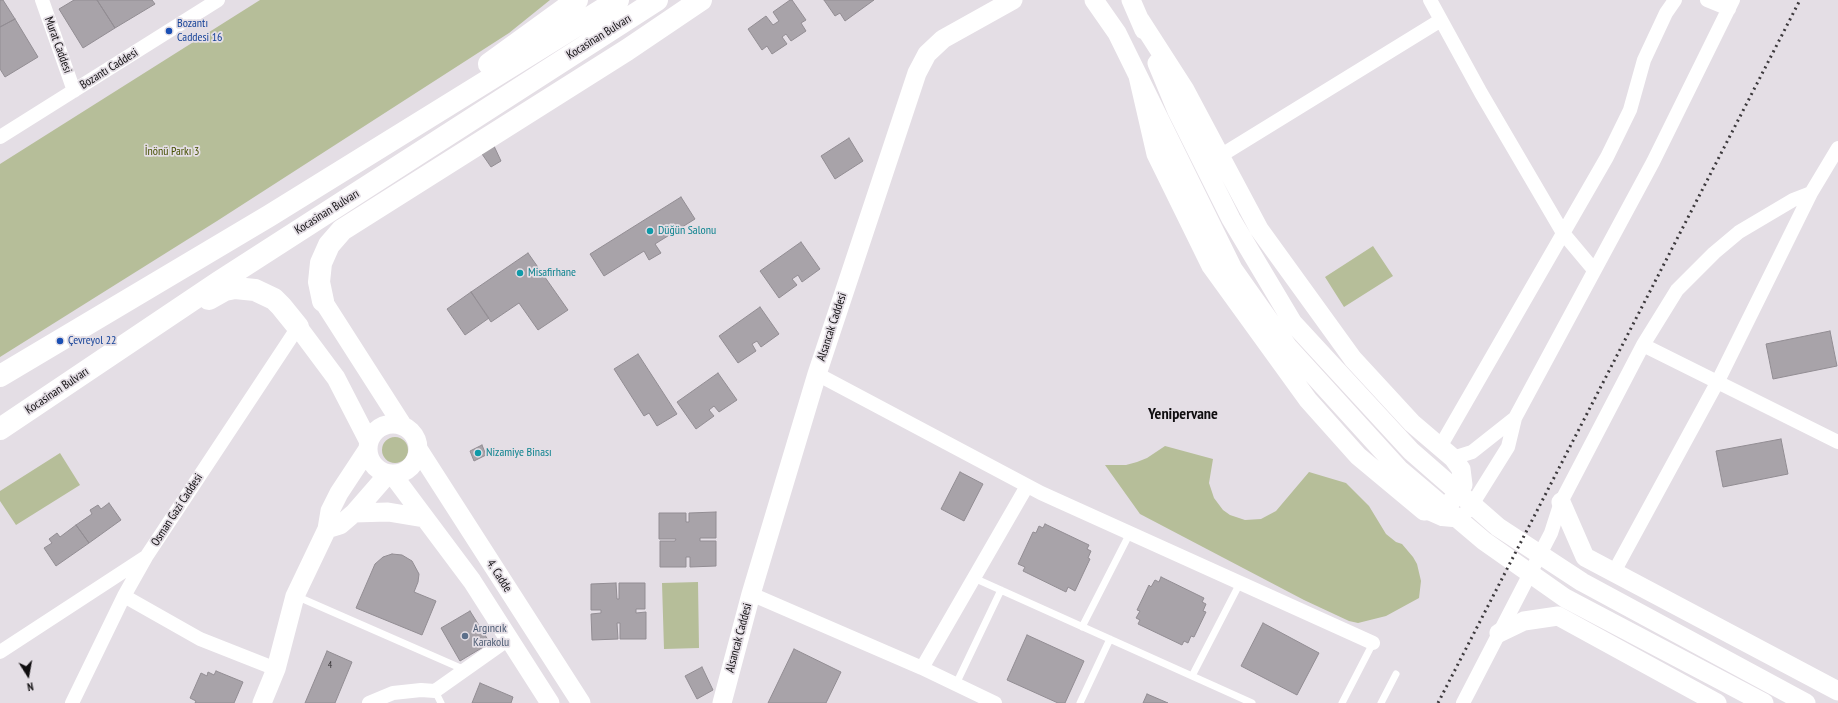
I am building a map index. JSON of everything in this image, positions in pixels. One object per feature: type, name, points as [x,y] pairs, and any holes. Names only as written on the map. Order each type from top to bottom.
[{"type":"highway","points":[[350,166],[578,0]]},
{"type":"highway","name":"Kocasinan Bulvarı","points":[[0,376],[270,216],[618,0]]},
{"type":"highway","name":"Kocasinan Bulvarı","points":[[0,429],[218,282],[376,182],[529,81],[657,0]]},
{"type":"highway","points":[[322,301],[319,282],[321,263],[328,245],[342,230],[627,50],[701,0]]},
{"type":"highway","points":[[376,182],[627,50]]},
{"type":"highway","points":[[77,377],[225,290],[245,288],[265,294],[281,306],[298,327]]},
{"type":"street","name":"Murat Caddesi","points":[[42,0],[74,91]]},
{"type":"street","name":"Bozantı Caddesi","points":[[0,137],[218,0]]},
{"type":"street","name":"Alsancak Caddesi","points":[[722,703],[751,594],[817,374],[860,241],[922,62],[934,46],[943,39],[1013,0]]},
{"type":"street","points":[[1094,0],[1117,33],[1138,76],[1156,154],[1211,266],[1308,400],[1358,456],[1565,598],[1764,703]]},
{"type":"street","points":[[1131,0],[1177,111],[1231,219],[1293,323],[1411,451],[1498,527],[1582,582],[1806,703]]},
{"type":"street","points":[[1430,0],[1563,233],[1594,270]]},
{"type":"street","points":[[1446,453],[1563,233],[1619,134],[1638,85],[1644,60],[1666,13],[1675,0]]},
{"type":"street","points":[[1428,504],[1442,519],[1453,520],[1468,511],[1508,447],[1515,418],[1654,162],[1731,4],[1708,0]]},
{"type":"street","points":[[1140,20],[1185,90],[1259,229],[1353,359],[1412,423],[1446,453],[1461,469],[1463,485],[1450,503],[1440,509],[1428,504]]},
{"type":"street","points":[[1220,156],[1441,20]]},
{"type":"street","points":[[1614,572],[1718,381],[1811,193],[1838,148]]},
{"type":"street","points":[[1463,703],[1550,533],[1562,502],[1643,345],[1677,290],[1714,253],[1739,232],[1793,200],[1811,193]]},
{"type":"street","points":[[298,327],[336,378],[368,446],[372,462],[382,471],[390,474],[405,471],[411,467],[418,456],[415,437],[403,426],[322,301]]},
{"type":"street","name":"Osman Gazi Caddesi","points":[[72,703],[124,596],[146,557],[298,327]]},
{"type":"street","points":[[1643,345],[1838,442]]},
{"type":"street","points":[[817,374],[1027,486],[1130,534],[1373,642]]},
{"type":"street","points":[[1446,453],[1472,452],[1515,418]]},
{"type":"street","points":[[262,703],[276,669],[295,596],[327,530],[330,511],[377,430],[382,426],[389,424],[403,426]]},
{"type":"street","name":"4. Cadde","points":[[418,449],[581,703]]},
{"type":"street","points":[[327,530],[340,524],[354,512],[390,474]]},
{"type":"street","name":"4. Cadde","points":[[390,474],[472,581],[510,638],[550,703]]},
{"type":"street","points":[[922,668],[1027,486]]},
{"type":"street","points":[[1562,502],[1585,557],[1838,691]]},
{"type":"street","points":[[354,512],[388,512],[424,518]]},
{"type":"street","points":[[0,652],[146,557]]},
{"type":"street","points":[[1585,557],[1567,563],[1551,576],[1548,595],[1558,616],[1718,703]]},
{"type":"street","points":[[751,594],[922,668],[956,684],[988,702]]},
{"type":"street","points":[[124,596],[200,639],[276,669]]},
{"type":"street","points":[[1499,633],[1524,621],[1558,616]]},
{"type":"street","points":[[369,703],[393,693],[421,690],[438,697],[465,670],[510,638]]},
{"type":"lane","points":[[1082,626],[1130,534]]},
{"type":"lane","points":[[974,578],[1250,703]]},
{"type":"lane","points":[[1192,676],[1240,583]]},
{"type":"lane","points":[[956,684],[1001,590]]},
{"type":"lane","points":[[295,596],[465,670]]},
{"type":"lane","points":[[1080,703],[1110,639]]},
{"type":"lane","points":[[1342,703],[1373,642]]},
{"type":"lane","points":[[1380,703],[1396,674]]},
{"type":"green space","name":"İnönü Parkı 3","points":[[260,0],[550,0],[509,33],[217,221],[0,357],[0,164]]},
{"type":"green space","points":[[1373,246],[1393,276],[1344,307],[1325,277]]},
{"type":"green space","points":[[395,437],[405,440],[408,450],[405,460],[395,463],[385,460],[382,450],[385,440]]},
{"type":"green space","points":[[1165,446],[1213,459],[1209,483],[1214,498],[1223,510],[1230,515],[1245,520],[1261,519],[1276,511],[1309,472],[1346,483],[1369,506],[1386,534],[1396,542],[1402,544],[1413,557],[1417,564],[1421,581],[1419,598],[1386,616],[1358,623],[1349,621],[1304,600],[1140,514],[1105,465],[1126,465],[1137,462],[1147,458]]},
{"type":"green space","points":[[60,453],[80,485],[16,525],[0,501],[0,491]]},
{"type":"green space","points":[[698,582],[699,648],[664,649],[662,583]]},
{"type":"building","points":[[0,0],[3,0],[15,19],[0,27]]},
{"type":"building","points":[[74,0],[97,0],[115,28],[83,48],[59,9]]},
{"type":"building","points":[[97,0],[152,0],[155,4],[115,28]]},
{"type":"building","points":[[792,0],[806,20],[801,23],[806,31],[791,41],[786,34],[782,37],[787,44],[772,54],[767,46],[762,50],[748,29],[766,16],[773,25],[779,21],[773,12]]},
{"type":"building","points":[[824,0],[874,0],[845,21],[840,13],[835,16]]},
{"type":"building","points":[[15,19],[38,57],[5,77],[0,69],[0,27]]},
{"type":"building","points":[[849,138],[863,161],[835,179],[821,156]]},
{"type":"building","points":[[494,146],[501,161],[491,167],[482,154]]},
{"type":"building","name":"Düğün Salonu","points":[[681,197],[695,219],[655,244],[661,253],[649,260],[644,251],[604,276],[590,254]]},
{"type":"building","points":[[801,242],[820,269],[802,282],[798,275],[792,279],[797,285],[779,298],[760,271]]},
{"type":"building","name":"Misafirhane","points":[[528,253],[568,310],[538,330],[519,303],[491,322],[471,292]]},
{"type":"building","points":[[471,292],[489,318],[465,335],[447,309]]},
{"type":"building","points":[[760,307],[779,334],[761,347],[757,341],[752,344],[756,351],[738,363],[719,336]]},
{"type":"building","points":[[1830,331],[1837,366],[1773,379],[1766,344]]},
{"type":"building","points":[[638,354],[677,414],[657,426],[649,413],[644,416],[614,369]]},
{"type":"building","points":[[718,373],[737,400],[719,412],[714,406],[709,410],[714,416],[696,429],[677,402]]},
{"type":"building","points":[[1781,439],[1788,474],[1723,487],[1716,451]]},
{"type":"building","name":"Nizamiye Binası","points":[[482,445],[486,455],[474,461],[470,451]]},
{"type":"building","points":[[960,472],[983,484],[964,521],[941,509]]},
{"type":"building","points":[[109,503],[121,520],[89,543],[76,525],[92,514],[90,510],[98,505],[101,509]]},
{"type":"building","points":[[716,512],[716,538],[700,538],[700,541],[716,541],[716,566],[690,567],[690,557],[686,557],[686,567],[660,567],[660,541],[675,541],[676,539],[659,539],[659,513],[686,513],[686,522],[689,522],[689,513]]},
{"type":"building","points":[[1045,524],[1089,545],[1087,549],[1091,551],[1088,558],[1090,559],[1075,591],[1068,587],[1066,592],[1023,571],[1025,567],[1018,564],[1033,532],[1036,533],[1039,526],[1043,528]]},
{"type":"building","points":[[76,525],[89,543],[56,566],[44,548],[52,543],[49,539],[57,533],[60,537]]},
{"type":"building","points":[[392,554],[402,555],[412,561],[419,574],[414,592],[436,601],[422,635],[356,608],[375,564],[383,557]]},
{"type":"building","points":[[1161,577],[1204,598],[1202,602],[1206,604],[1203,611],[1206,612],[1194,637],[1191,636],[1188,643],[1184,641],[1182,645],[1138,624],[1140,620],[1136,618],[1140,611],[1137,610],[1149,585],[1151,587],[1155,580],[1159,582]]},
{"type":"building","points":[[616,583],[617,599],[619,599],[619,583],[645,583],[645,609],[636,609],[636,613],[646,612],[646,639],[620,639],[620,623],[617,623],[618,639],[592,640],[591,614],[601,613],[601,610],[591,610],[591,584]]},
{"type":"building","name":"Argıncık Karakolu","points":[[470,611],[490,643],[460,661],[441,628]]},
{"type":"building","points":[[1263,623],[1319,653],[1297,695],[1241,666]]},
{"type":"building","points":[[1027,635],[1084,661],[1065,703],[1058,703],[1007,680]]},
{"type":"building","points":[[794,649],[841,672],[826,703],[768,703]]},
{"type":"building","points":[[327,651],[352,662],[335,703],[305,703]]},
{"type":"building","points":[[702,667],[713,690],[697,699],[685,676]]},
{"type":"building","points":[[216,671],[243,682],[234,703],[195,703],[196,701],[190,698],[201,673],[207,676],[208,672],[214,675]]},
{"type":"building","points":[[480,683],[513,697],[511,703],[472,703]]},
{"type":"building","points":[[1147,694],[1168,703],[1143,703]]},
{"type":"railway","points":[[1438,703],[1800,0]]},
{"type":"place","name":"Bozantı Caddesi 16","points":[[169,31]]},
{"type":"place","name":"Düğün Salonu","points":[[650,231]]},
{"type":"place","name":"Misafirhane","points":[[520,273]]},
{"type":"place","name":"Çevreyol 22","points":[[60,341]]},
{"type":"place","name":"Nizamiye Binası","points":[[478,453]]},
{"type":"place","name":"Argıncık Karakolu","points":[[465,636]]},
{"type":"district","name":"Yenipervane","points":[[1183,414]]}]
